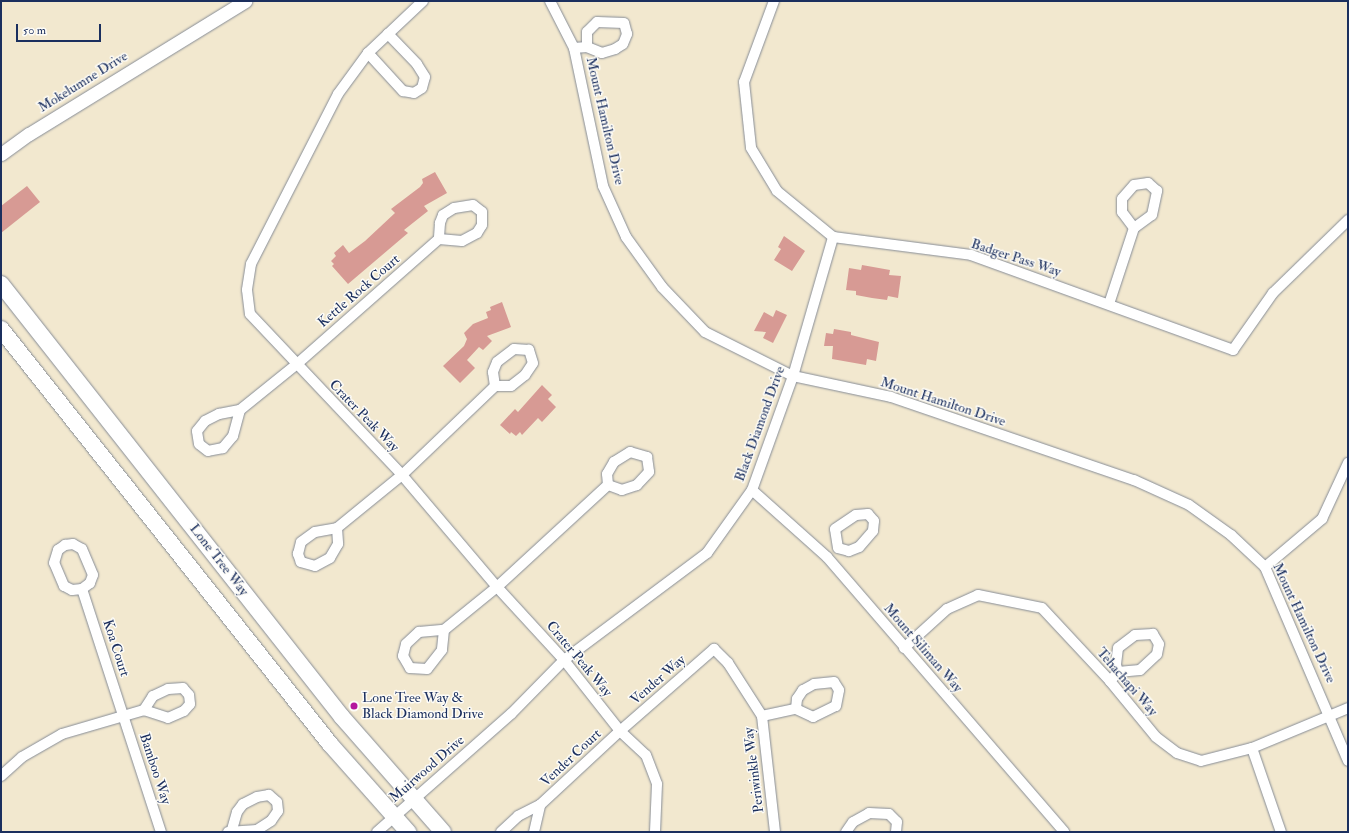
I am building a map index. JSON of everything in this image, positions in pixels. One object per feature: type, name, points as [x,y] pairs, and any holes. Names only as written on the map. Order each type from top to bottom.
[{"type":"main road","name":"Lone Tree Way","points":[[1,284],[342,717],[443,832]]},
{"type":"main road","name":"Lone Tree Way","points":[[1,329],[330,744],[408,832]]},
{"type":"street","name":"Mokelumne Drive","points":[[1,154],[29,134],[245,1]]},
{"type":"street","name":"Crater Peak Way","points":[[423,1],[368,53],[338,94],[251,264],[247,290],[250,314],[402,475],[497,587],[564,660],[620,731],[646,755],[657,784],[655,832]]},
{"type":"street","name":"Mount Hamilton Drive","points":[[550,1],[574,48],[604,186],[626,237],[662,287],[705,332],[793,376],[892,397],[1134,480],[1189,505],[1231,535],[1265,567],[1330,715],[1348,760]]},
{"type":"street","points":[[774,1],[744,82],[751,148],[777,191],[833,237]]},
{"type":"street","points":[[368,53],[403,91],[414,93],[422,88],[425,77],[417,64],[388,34]]},
{"type":"street","points":[[574,48],[587,47]]},
{"type":"street","points":[[1108,304],[1134,228],[1152,215],[1157,191],[1148,183],[1134,185],[1122,199],[1122,212],[1134,228]]},
{"type":"street","points":[[473,205],[482,212],[482,225],[477,233],[462,240],[439,239],[443,215],[454,208],[473,205]]},
{"type":"street","name":"Badger Pass Way","points":[[833,237],[971,255],[1233,350],[1273,293],[1348,220]]},
{"type":"street","name":"Black Diamond Drive","points":[[564,660],[707,553],[752,490],[793,376],[833,237]]},
{"type":"street","name":"Kettle Rock Court","points":[[240,410],[297,364],[439,239]]},
{"type":"street","points":[[337,528],[402,475],[495,386]]},
{"type":"street","points":[[240,410],[234,436],[223,448],[208,451],[199,444],[197,432],[205,421],[219,414],[240,410]]},
{"type":"street","points":[[1265,567],[1322,519],[1348,463]]},
{"type":"street","points":[[444,630],[442,650],[427,669],[410,668],[403,656],[406,644],[419,632],[444,630],[497,587],[608,485]]},
{"type":"street","name":"Mount Siliman Way","points":[[752,490],[827,557],[1064,832]]},
{"type":"street","points":[[73,544],[82,549],[93,575],[90,584],[82,589],[72,590],[64,586],[54,563],[58,550],[65,545],[73,544]]},
{"type":"street","points":[[827,557],[838,548]]},
{"type":"street","name":"Koa Court","points":[[82,589],[123,716]]},
{"type":"street","name":"Tehachapi Way","points":[[904,648],[947,608],[978,595],[1042,608],[1110,681],[1156,737],[1177,753],[1201,761],[1252,748],[1348,708]]},
{"type":"street","points":[[1110,681],[1118,672],[1140,670],[1157,654],[1159,644],[1153,634],[1135,635],[1118,648],[1116,665],[1118,672]]},
{"type":"street","name":"Periwinkle Way","points":[[714,650],[728,663],[762,716],[776,832]]},
{"type":"street","name":"Vender Way","points":[[620,731],[714,650]]},
{"type":"street","name":"Muirwood Drive","points":[[377,832],[511,714],[564,660]]},
{"type":"street","points":[[762,716],[796,709]]},
{"type":"street","points":[[1,776],[22,757],[62,734],[144,710]]},
{"type":"street","name":"Bamboo Way","points":[[123,716],[161,832]]},
{"type":"street","name":"Vender Court","points":[[501,832],[518,816],[540,805],[620,731]]},
{"type":"street","points":[[1252,748],[1281,832]]},
{"type":"street","points":[[269,795],[277,802],[278,812],[271,821],[257,830],[230,831],[237,812],[244,804],[257,797],[269,795]]},
{"type":"street","name":"Vender Court","points":[[534,832],[540,805]]},
{"type":"street","points":[[846,832],[853,822],[869,812],[889,814],[897,822],[896,832]]},
{"type":"building","points":[[435,172],[447,193],[424,206],[428,211],[404,230],[408,233],[348,284],[332,266],[334,264],[331,261],[336,256],[334,253],[343,245],[349,253],[365,241],[395,213],[391,209],[420,187],[423,183],[422,179]]},
{"type":"building","points":[[27,186],[40,202],[1,233],[1,206]]},
{"type":"building","points":[[784,236],[805,251],[792,271],[774,260],[781,249],[778,247]]},
{"type":"building","points":[[862,265],[890,270],[889,275],[901,276],[898,298],[888,296],[887,300],[872,298],[856,295],[856,291],[846,290],[849,268],[861,270]]},
{"type":"building","points":[[502,302],[511,327],[487,336],[492,341],[483,350],[479,347],[467,360],[475,368],[460,383],[443,366],[464,346],[467,339],[464,333],[473,324],[488,318],[486,312],[491,310],[490,307]]},
{"type":"building","points":[[776,310],[787,315],[773,343],[763,338],[766,332],[754,331],[764,312],[773,317]]},
{"type":"building","points":[[834,329],[851,332],[851,335],[879,342],[876,361],[867,359],[866,365],[832,359],[833,346],[824,346],[826,333],[833,334]]},
{"type":"building","points":[[542,385],[552,395],[548,399],[556,407],[542,422],[538,418],[522,435],[520,432],[516,436],[511,432],[510,434],[500,425],[515,409],[518,412]]},
{"type":"place","name":"Lone Tree Way & Black Diamond Drive","points":[[354,706]]}]
